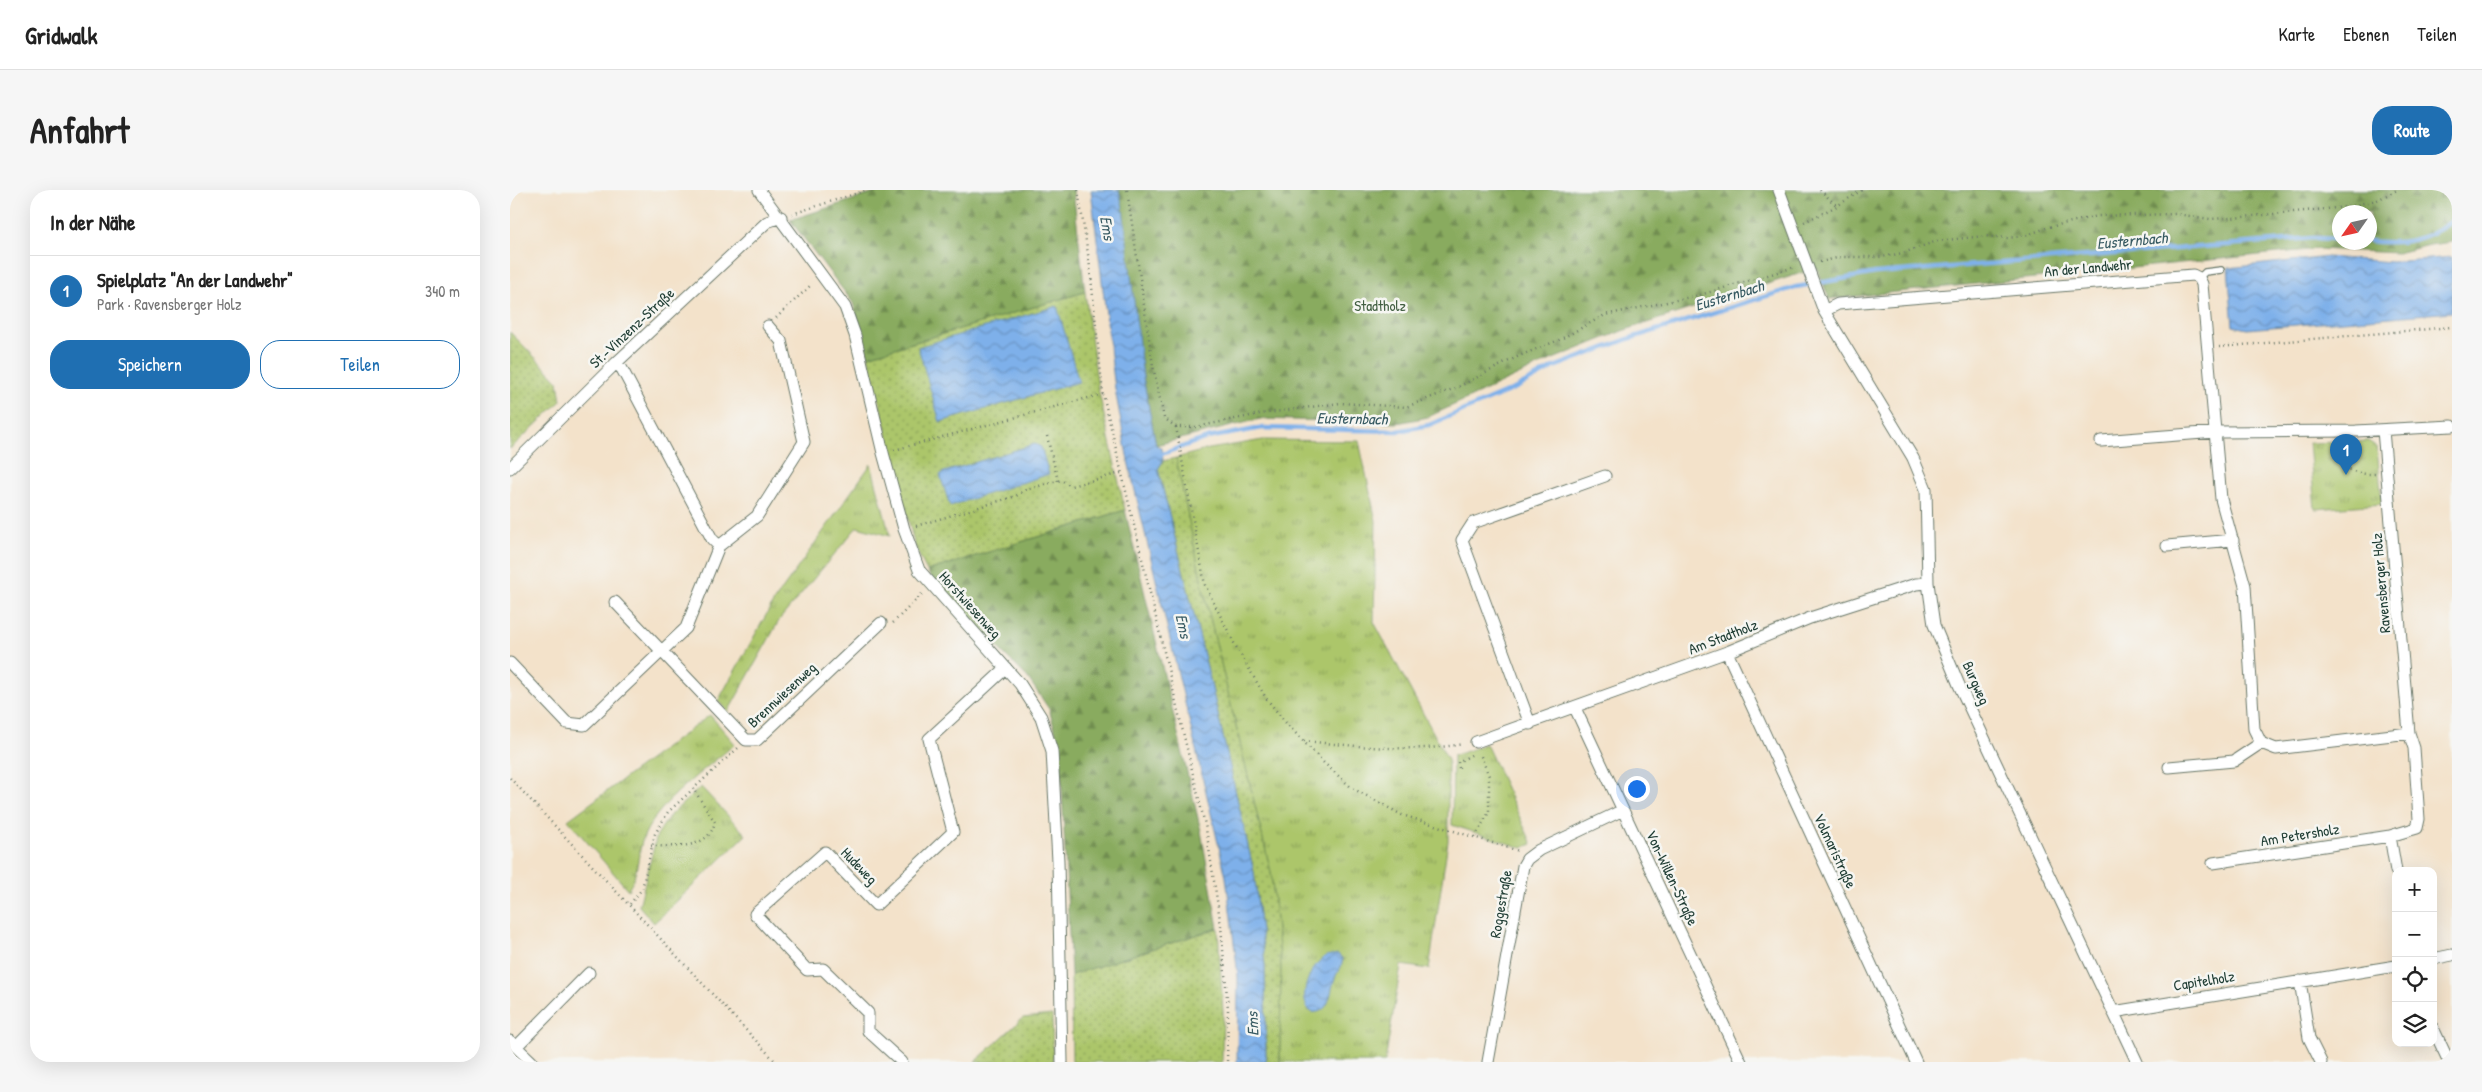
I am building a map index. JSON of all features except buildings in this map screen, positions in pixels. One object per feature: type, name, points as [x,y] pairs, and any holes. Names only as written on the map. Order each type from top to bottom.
[{"type":"street","name":"Horstwiesenweg","points":[[759,190],[823,274],[845,307],[856,335],[883,453],[904,529],[919,570],[1020,684],[1041,717],[1052,750],[1058,861],[1062,1062]]},
{"type":"street","name":"Burgweg","points":[[1779,190],[1824,311],[1913,458],[1926,488],[1928,583],[1934,625],[1959,685],[2138,1062]]},
{"type":"street","name":"St.-Vinzenz-Straße","points":[[510,468],[616,362],[767,222],[781,217]]},
{"type":"street","name":"An der Landwehr","points":[[1824,311],[1838,304],[2193,274],[2199,278]]},
{"type":"street","points":[[2199,278],[2202,284],[2221,499],[2245,586],[2254,729],[2261,743],[2276,748],[2408,733]]},
{"type":"street","points":[[510,663],[567,723],[584,726],[686,628],[719,546],[756,516],[804,442],[782,341],[768,326]]},
{"type":"street","points":[[616,362],[622,369],[712,539],[719,546]]},
{"type":"street","points":[[2101,440],[2216,432],[2383,430],[2452,426]]},
{"type":"street","name":"Ravensberger Holz","points":[[2383,430],[2408,733],[2414,748],[2416,774]]},
{"type":"street","points":[[1530,724],[1462,540],[1473,523],[1605,476]]},
{"type":"street","points":[[2167,546],[2233,540]]},
{"type":"street","name":"Am Stadtholz","points":[[1477,746],[1530,724],[1727,652],[1810,618],[1916,584],[1928,583]]},
{"type":"street","name":"Brennwiesenweg","points":[[615,602],[746,740],[757,740],[881,623]]},
{"type":"street","name":"Volmaristraße","points":[[1727,652],[1916,1062]]},
{"type":"street","name":"Hudeweg","points":[[902,1062],[868,1031],[868,1013],[823,969],[808,970],[755,914],[825,852],[876,905],[953,832],[929,739],[1006,668]]},
{"type":"street","name":"Von-Willen-Straße","points":[[1575,708],[1741,1062]]},
{"type":"street","points":[[2169,767],[2234,761],[2261,743]]},
{"type":"street","name":"Am Petersholz","points":[[2214,864],[2390,836],[2417,828],[2419,819],[2416,774]]},
{"type":"street","name":"Roggestraße","points":[[1488,1062],[1523,866],[1538,850],[1623,810]]},
{"type":"street","points":[[2390,836],[2395,867]]},
{"type":"street","points":[[2437,958],[2452,955]]},
{"type":"street","name":"Capitelholz","points":[[2113,1012],[2392,967]]},
{"type":"street","points":[[532,1062],[513,1044],[589,973]]},
{"type":"street","points":[[2300,981],[2309,1038],[2321,1062]]},
{"type":"street","points":[[2437,1036],[2449,1062]]},
{"type":"lane","points":[[2199,278],[2205,272],[2221,270]]},
{"type":"path","points":[[781,217],[867,190]]},
{"type":"path","points":[[1078,190],[1090,268],[1103,394],[1206,829],[1221,926],[1228,1009],[1227,1062]]},
{"type":"path","points":[[1127,190],[1153,366],[1164,418],[1176,427],[1178,433],[1205,585],[1235,645],[1266,698],[1286,723],[1324,763],[1352,788],[1402,815],[1517,850],[1528,859]]},
{"type":"path","points":[[1820,190],[1837,206]]},
{"type":"path","points":[[1793,226],[1814,219],[1862,190]]},
{"type":"path","points":[[1176,427],[1196,427],[1260,414],[1340,403],[1406,407],[1458,387],[1519,356],[1559,340],[1604,316],[1700,295],[1764,275],[1808,268],[1841,258],[1882,257],[1903,253],[1937,241],[1985,236],[2008,238],[2098,216],[2176,214],[2210,219],[2346,207],[2378,200],[2398,190]]},
{"type":"path","points":[[768,326],[823,274]]},
{"type":"path","points":[[2208,348],[2452,327]]},
{"type":"path","points":[[883,453],[1103,394]]},
{"type":"path","points":[[2334,431],[2337,455],[2344,466],[2360,475],[2378,474]]},
{"type":"path","points":[[1047,436],[1058,481]]},
{"type":"path","points":[[904,529],[1016,496],[1025,490],[1061,480],[1071,486],[1121,473]]},
{"type":"path","points":[[881,623],[891,624],[931,585]]},
{"type":"path","points":[[630,904],[642,889],[655,834],[668,812],[746,740]]},
{"type":"path","points":[[1304,741],[1372,747],[1438,749],[1477,746]]},
{"type":"path","points":[[1459,768],[1458,762],[1477,746]]},
{"type":"path","points":[[1475,837],[1489,812],[1489,776],[1477,746]]},
{"type":"path","points":[[510,778],[776,1062]]},
{"type":"path","points":[[651,846],[687,846],[705,839],[713,829],[715,822],[693,790]]},
{"type":"green space","points":[[883,190],[1073,190],[1085,292],[868,356],[853,303],[790,220]]},
{"type":"green space","name":"Stadtholz","points":[[1119,190],[2452,190],[2452,242],[2397,253],[2338,250],[2377,250],[2377,205],[2332,205],[2332,250],[2318,249],[1829,299],[1817,268],[1622,331],[1553,359],[1428,417],[1397,423],[1260,419],[1156,445],[1143,377]]},
{"type":"green space","points":[[1085,292],[1098,388],[1125,510],[927,571],[915,547],[868,356]]},
{"type":"green space","points":[[510,332],[558,381],[561,401],[510,449]]},
{"type":"green space","points":[[1263,440],[1359,441],[1376,521],[1374,622],[1448,760],[1448,841],[1429,969],[1401,965],[1385,1062],[1280,1062],[1281,966],[1271,872],[1203,588],[1176,458],[1209,449]]},
{"type":"green space","points":[[2368,441],[2377,447],[2382,504],[2315,509],[2309,443]]},
{"type":"green space","points":[[1176,458],[1203,588],[1271,872],[1281,966],[1280,1062],[1266,1062],[1265,965],[1254,872],[1209,675],[1158,469],[1163,461]]},
{"type":"green space","points":[[871,464],[890,536],[857,527],[780,619],[728,712],[718,701],[774,601]]},
{"type":"green space","points":[[1125,510],[1201,831],[1218,928],[1071,975],[1060,748],[1049,709],[1028,678],[934,583],[927,571]]},
{"type":"green space","points":[[710,715],[735,744],[672,798],[651,823],[644,836],[632,884],[628,890],[568,820]]},
{"type":"green space","points":[[1486,744],[1532,844],[1522,848],[1452,825],[1453,756]]},
{"type":"green space","points":[[701,787],[746,835],[654,923],[639,906],[657,835],[671,814]]},
{"type":"green space","points":[[1218,928],[1223,1012],[1222,1062],[1072,1062],[1071,975]]},
{"type":"green space","points":[[1052,1015],[1053,1062],[975,1062],[1023,1018]]},
{"type":"water","name":"Ems","points":[[1091,190],[1119,190],[1123,208],[1143,377],[1156,445],[1162,448],[1163,461],[1158,469],[1209,675],[1254,872],[1265,965],[1266,1062],[1237,1062],[1238,976],[1226,877],[1128,461],[1115,389]]},
{"type":"water","points":[[2327,257],[2392,262],[2452,257],[2452,312],[2247,329],[2233,326],[2228,268]]},
{"type":"water","points":[[1057,306],[1079,382],[940,422],[918,347]]},
{"type":"water","points":[[1035,444],[1041,447],[1049,474],[950,506],[940,475],[944,472]]},
{"type":"water","points":[[1338,954],[1343,959],[1326,1007],[1317,1012],[1311,1012],[1305,999],[1305,991],[1310,974],[1320,960],[1326,956]]},
{"type":"waterway","name":"Eusternbach","points":[[2377,242],[2403,242],[2413,240],[2432,233],[2452,221]]},
{"type":"waterway","name":"Eusternbach","points":[[1159,455],[1207,438],[1262,428],[1398,431],[1429,425],[1516,388],[1554,367],[1628,339],[1796,287],[1876,273],[2313,238],[2332,239]]},
{"type":"place","name":"Spielplatz \"An der Landwehr\"","points":[[2346,475]]}]
